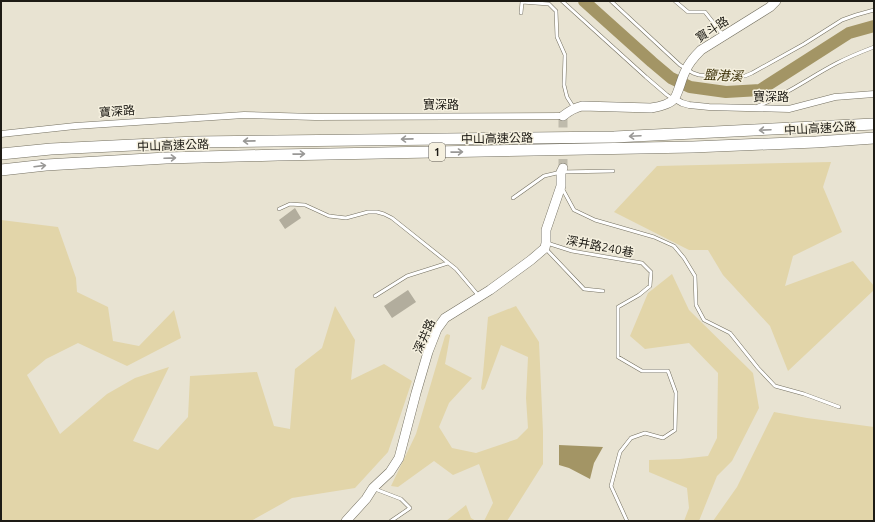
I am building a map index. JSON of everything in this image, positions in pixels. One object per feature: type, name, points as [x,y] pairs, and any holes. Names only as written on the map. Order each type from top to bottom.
[{"type":"highway","name":"中山高速公路","points":[[1,154],[51,149],[195,142],[614,137],[874,124]]},
{"type":"highway","name":"中山高速公路","points":[[1,170],[46,165],[173,158],[693,147],[874,138]]},
{"type":"street","name":"寶斗路","points":[[674,99],[686,69],[701,50],[770,7],[776,1]]},
{"type":"street","name":"寶深路","points":[[674,99],[689,105],[722,108],[790,109],[835,97],[874,94]]},
{"type":"street","points":[[574,108],[582,106],[655,107],[664,105],[674,99]]},
{"type":"street","name":"寶深路","points":[[1,134],[91,124],[244,115],[315,117],[563,116],[574,108]]},
{"type":"street","points":[[545,245],[546,230],[561,186],[562,170]]},
{"type":"street","name":"深井路","points":[[346,521],[366,499],[373,488],[390,472],[399,458],[428,352],[437,329],[445,318],[490,290],[531,260],[545,245]]},
{"type":"lane","points":[[562,1],[646,77],[674,99]]},
{"type":"lane","points":[[611,1],[680,65],[699,75],[721,76],[745,76],[804,44],[842,20],[874,10]]},
{"type":"lane","points":[[675,1],[688,12],[705,12],[723,35]]},
{"type":"lane","points":[[521,13],[522,2],[549,4],[556,10],[557,38],[565,55],[564,85],[567,97],[574,108]]},
{"type":"lane","points":[[753,109],[773,100],[838,63],[874,47]]},
{"type":"lane","points":[[514,198],[544,176],[562,170],[613,171]]},
{"type":"lane","points":[[561,186],[574,210],[595,220],[654,237],[674,246],[684,258],[695,276],[696,305],[704,320],[730,333],[758,368],[776,386],[804,394],[839,407]]},
{"type":"lane","points":[[279,209],[290,204],[305,205],[329,216],[346,218],[368,212],[378,212],[384,214],[392,218],[456,269],[480,296]]},
{"type":"lane","points":[[545,245],[584,289],[603,291]]},
{"type":"lane","name":"深井路240巷","points":[[545,245],[642,263],[651,272],[650,286],[639,295],[618,307],[618,357],[642,371],[668,370],[676,393],[675,430],[662,438],[645,433],[632,438],[620,452],[611,486],[627,521]]},
{"type":"lane","points":[[375,296],[408,276],[448,263]]},
{"type":"lane","points":[[373,488],[401,499],[410,508],[391,521]]},
{"type":"shaded area","points":[[831,162],[823,187],[842,232],[793,256],[785,286],[853,261],[874,286],[874,290],[788,371],[770,326],[723,275],[708,250],[689,250],[614,212],[657,166]]},
{"type":"shaded area","points":[[1,220],[58,227],[76,278],[77,292],[108,307],[113,341],[139,346],[174,310],[181,338],[127,366],[78,343],[46,359],[27,375],[60,434],[107,394],[135,378],[169,367],[133,441],[158,450],[188,417],[190,376],[257,372],[274,426],[290,429],[295,369],[322,348],[335,306],[355,340],[351,380],[384,364],[412,381],[388,452],[355,488],[292,498],[251,521],[1,521]]},
{"type":"shaded area","points":[[672,274],[689,310],[753,373],[759,408],[732,461],[717,476],[699,521],[684,521],[689,508],[687,488],[649,472],[649,460],[708,456],[717,438],[718,373],[689,343],[645,349],[630,336],[648,293]]},
{"type":"shaded area","points":[[516,306],[539,342],[543,464],[507,521],[484,521],[493,503],[479,464],[453,475],[434,461],[398,487],[391,486],[416,434],[445,336],[447,334],[450,336],[445,364],[472,378],[449,403],[439,427],[452,448],[476,453],[517,439],[528,428],[526,398],[528,357],[501,345],[485,388],[482,390],[481,388],[488,317]]},
{"type":"shaded area","points":[[774,412],[874,427],[874,521],[713,521],[737,487]]},
{"type":"shaded area","points":[[559,445],[603,447],[594,463],[590,479],[569,468],[559,465]]},
{"type":"shaded area","points":[[466,505],[471,518],[476,521],[446,521]]},
{"type":"building","points":[[295,208],[301,218],[285,229],[279,220]]},
{"type":"building","points":[[408,290],[416,302],[392,318],[384,306]]},
{"type":"waterway","name":"鹽港溪","points":[[584,1],[671,78],[690,87],[726,92],[760,90],[849,33],[874,26]]},
{"type":"tunnel","points":[[563,116],[563,168]]}]
